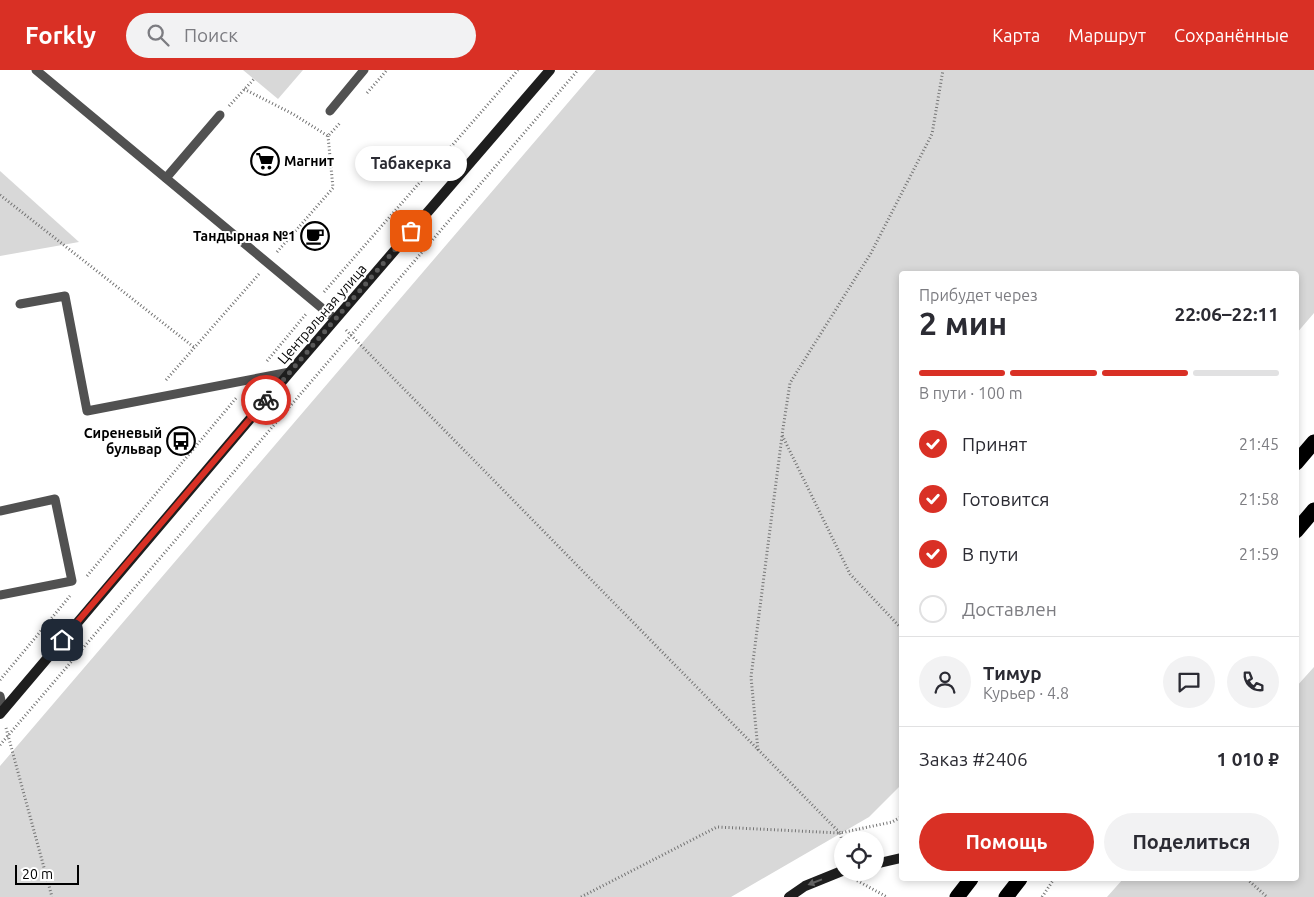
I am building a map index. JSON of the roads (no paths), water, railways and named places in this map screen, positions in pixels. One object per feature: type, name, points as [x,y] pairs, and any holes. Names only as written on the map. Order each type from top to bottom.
[{"type":"highway","points":[[1299,460],[1314,442]]},
{"type":"highway","points":[[1299,528],[1314,510]]},
{"type":"highway","points":[[957,897],[969,881]]},
{"type":"highway","points":[[1006,897],[1018,881]]},
{"type":"main road","name":"Центральная улица","points":[[1,712],[335,319],[550,70]]},
{"type":"main road","points":[[884,862],[899,858]]},
{"type":"main road","points":[[789,897],[805,886],[834,874]]},
{"type":"lane","points":[[36,70],[335,319]]},
{"type":"lane","points":[[330,111],[364,70]]},
{"type":"lane","points":[[166,178],[220,115]]},
{"type":"lane","points":[[20,304],[65,296],[88,411],[290,372]]},
{"type":"lane","points":[[0,511],[56,499],[72,581],[0,596]]},
{"type":"lane","points":[[0,696],[1,712]]},
{"type":"place","name":"Магнит","points":[[265,161]]},
{"type":"place","name":"Табакерка","points":[[411,231]]},
{"type":"place","name":"Тандырная №1","points":[[315,236]]},
{"type":"place","name":"Сиреневый бульвар","points":[[181,441]]}]
